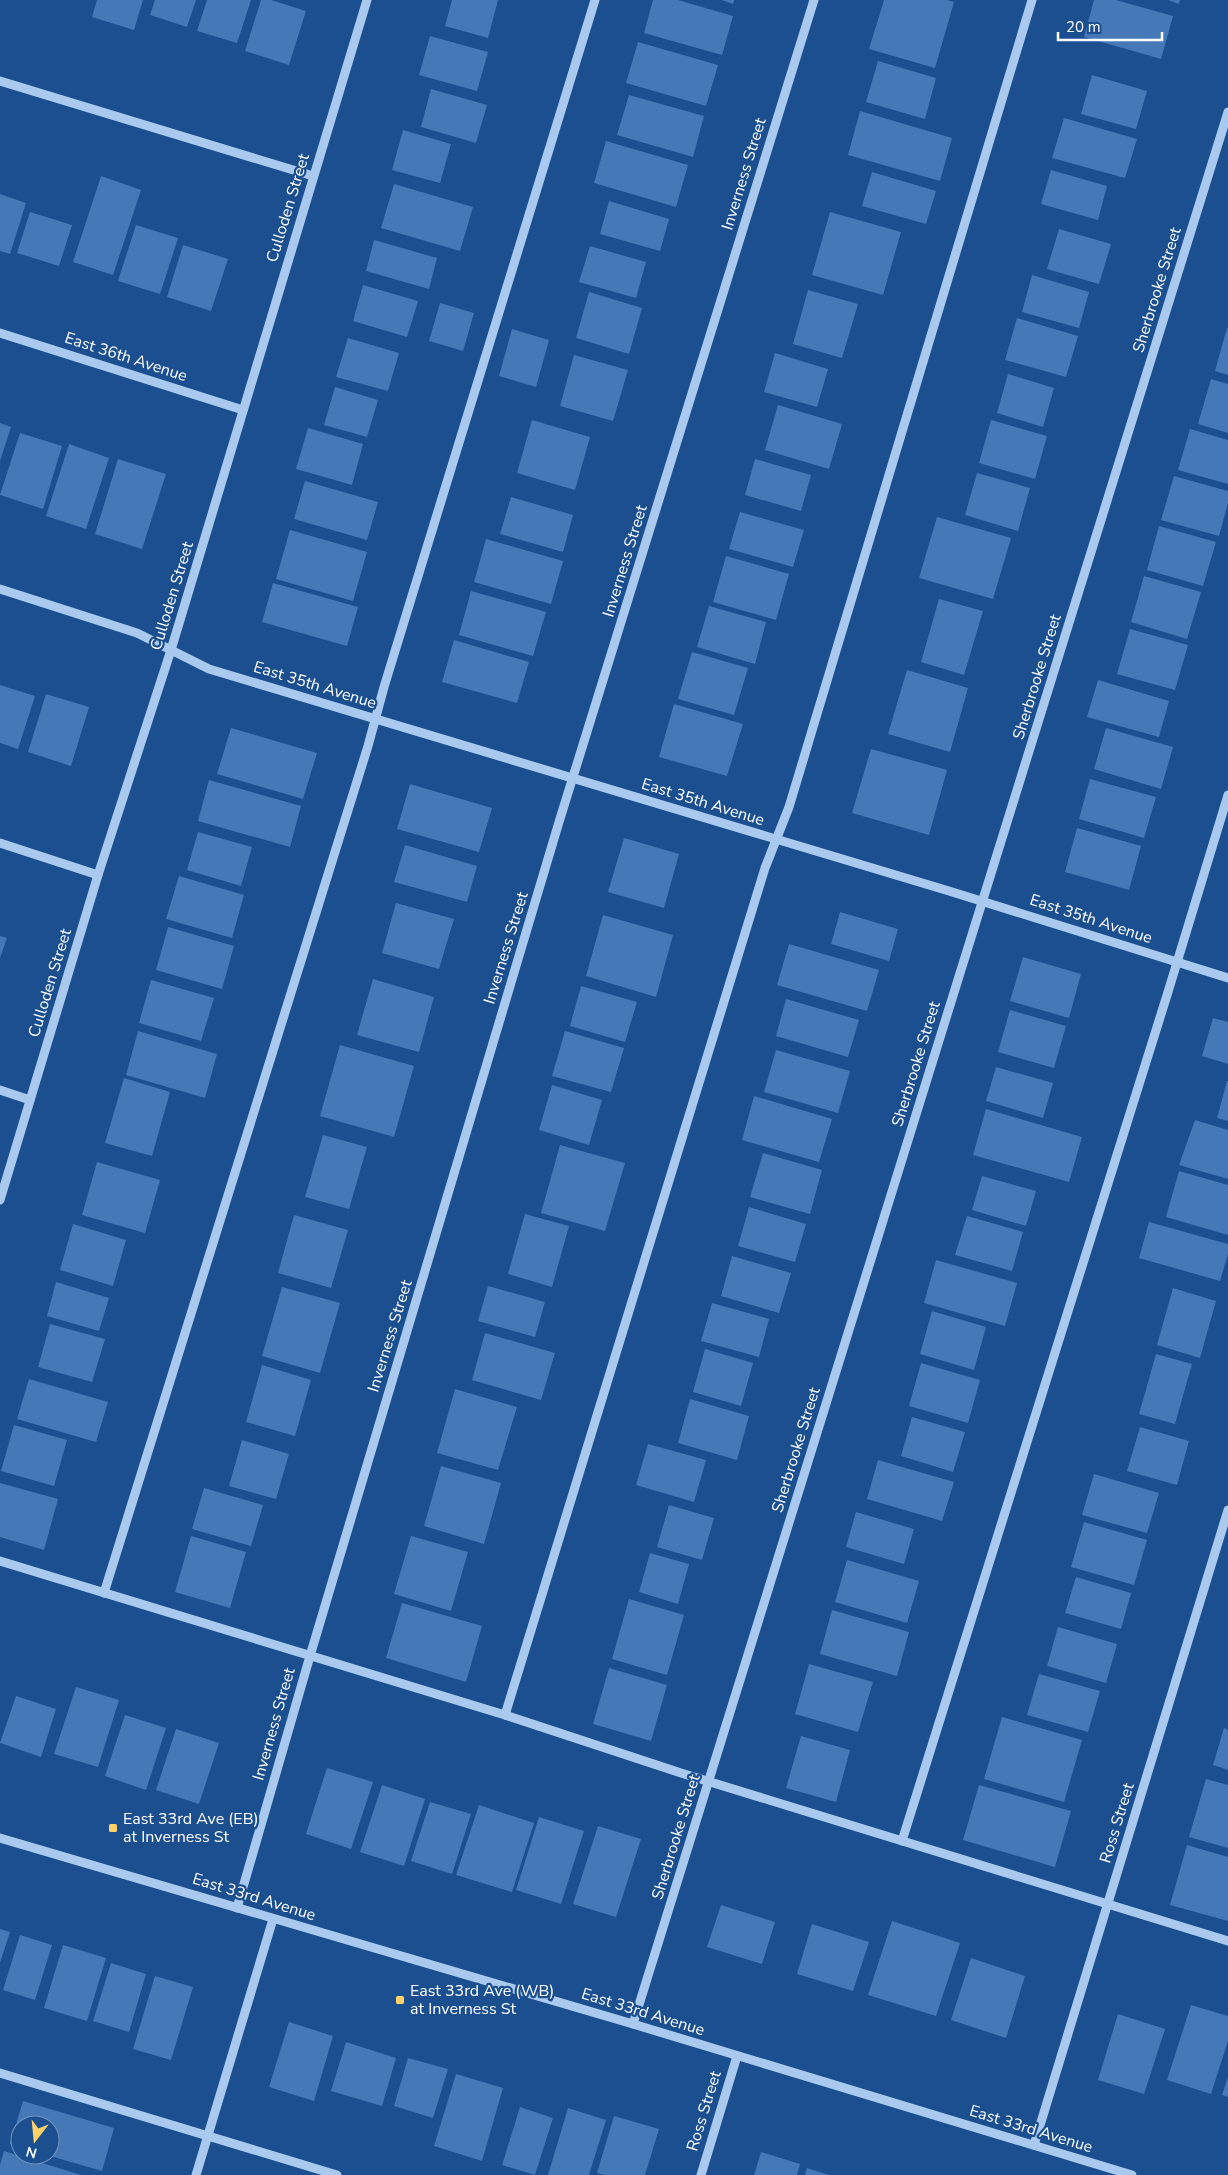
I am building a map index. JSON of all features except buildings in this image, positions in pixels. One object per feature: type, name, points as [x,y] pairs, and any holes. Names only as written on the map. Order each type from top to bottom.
[{"type":"street","name":"Culloden Street","points":[[0,1200],[98,875],[171,650],[367,0]]},
{"type":"street","points":[[104,1593],[376,720],[595,0]]},
{"type":"street","name":"Inverness Street","points":[[237,1908],[310,1656],[574,778],[814,0]]},
{"type":"street","points":[[505,1715],[765,868],[789,807],[1032,0]]},
{"type":"street","points":[[0,81],[313,176]]},
{"type":"street","name":"Sherbrooke Street","points":[[633,2024],[1228,112]]},
{"type":"street","name":"East 36th Avenue","points":[[0,333],[243,410]]},
{"type":"street","name":"East 35th Avenue","points":[[0,590],[137,633],[209,669],[982,901],[1228,978]]},
{"type":"street","points":[[902,1841],[1228,795]]},
{"type":"street","points":[[0,843],[98,875]]},
{"type":"street","points":[[0,1090],[30,1100]]},
{"type":"street","name":"Ross Street","points":[[1034,2145],[1228,1510]]},
{"type":"street","points":[[0,1561],[505,1715],[902,1841],[1228,1941]]},
{"type":"street","name":"East 33rd Avenue","points":[[0,1838],[633,2024],[1132,2175]]},
{"type":"street","points":[[196,2175],[273,1919]]},
{"type":"street","name":"Ross Street","points":[[700,2175],[737,2056]]},
{"type":"street","points":[[0,2073],[337,2175]]},
{"type":"place","name":"East 33rd Ave (EB) at Inverness St","points":[[113,1828]]},
{"type":"place","name":"East 33rd Ave (WB) at Inverness St","points":[[400,2000]]}]
